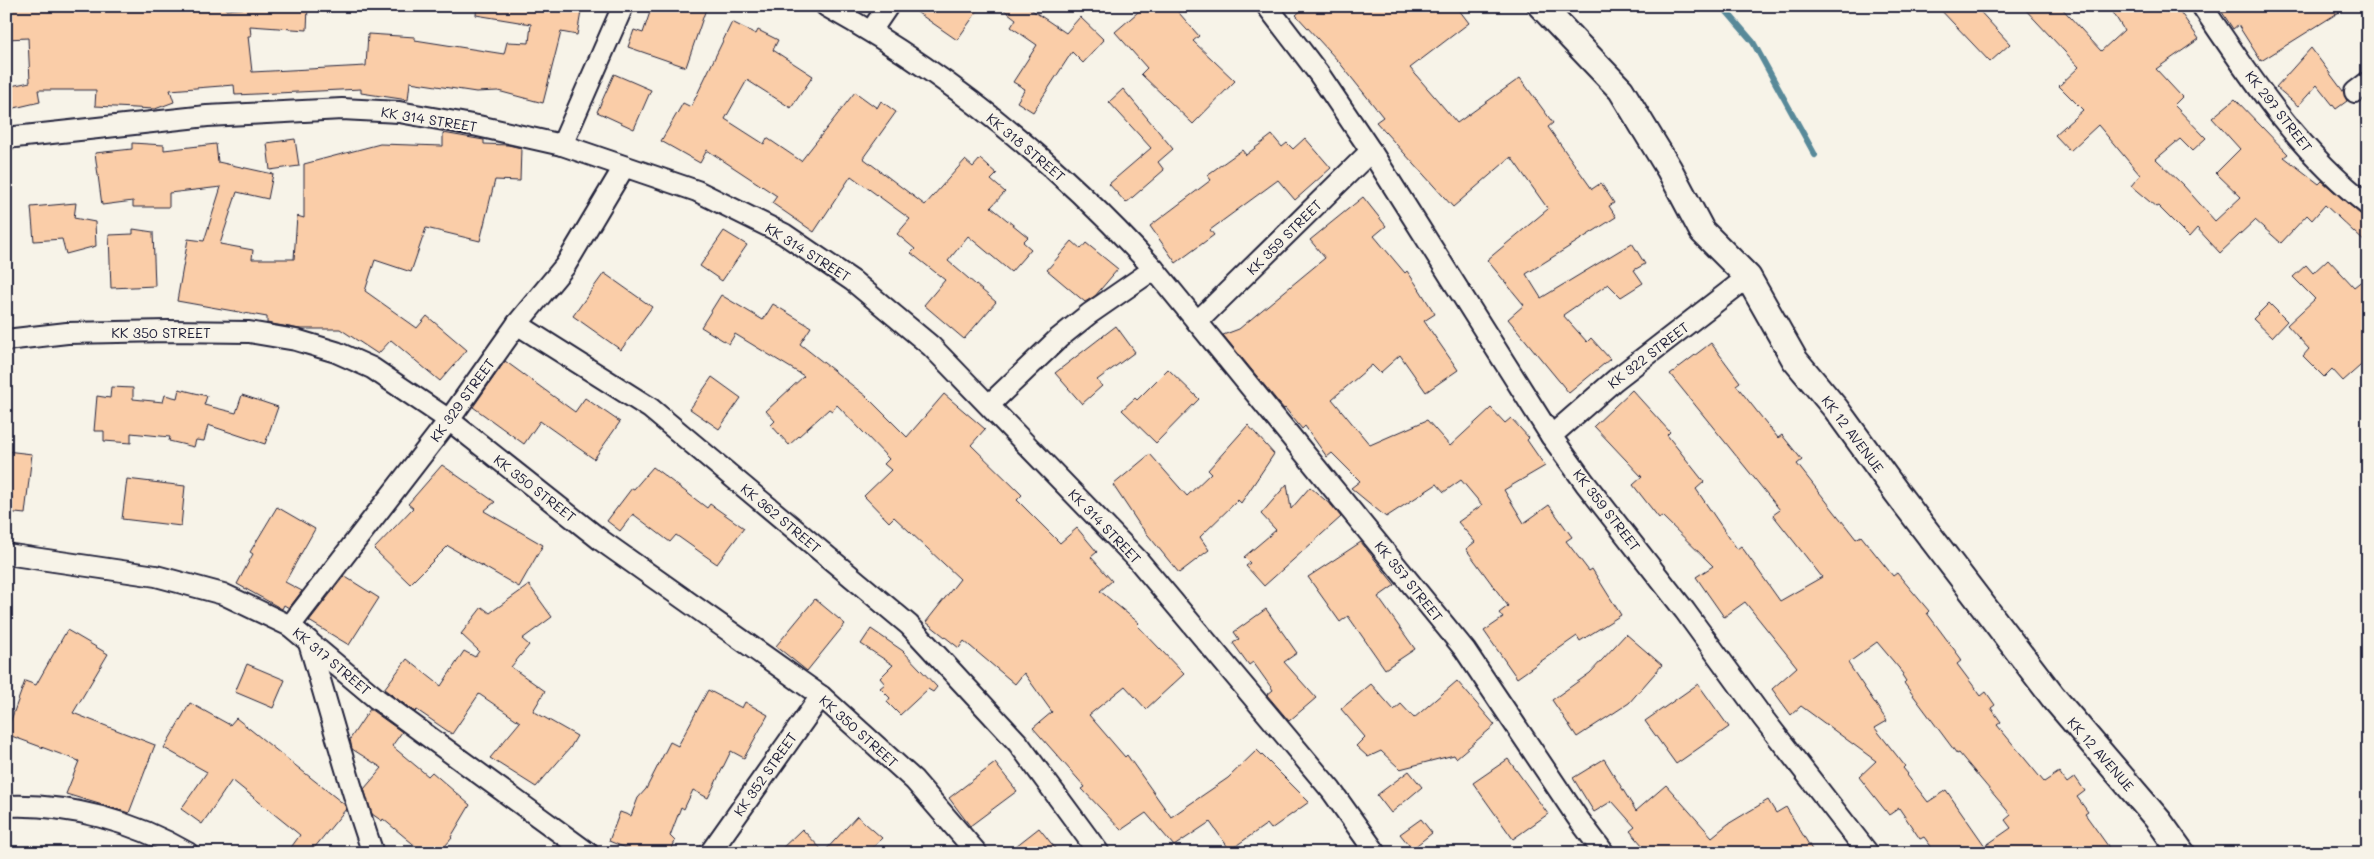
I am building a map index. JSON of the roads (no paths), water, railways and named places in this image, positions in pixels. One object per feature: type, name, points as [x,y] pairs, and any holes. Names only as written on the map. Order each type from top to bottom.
[{"type":"main road","name":"KK 12 AVENUE","points":[[1541,6],[1621,90],[1669,169],[1702,231],[1748,278],[1795,360],[1836,409],[1896,493],[2053,698],[2159,821],[2182,853]]},
{"type":"street","points":[[562,145],[623,6]]},
{"type":"street","name":"KK 318 STREET","points":[[826,6],[872,31],[931,70],[1024,144],[1109,219],[1154,269],[1197,322]]},
{"type":"street","points":[[872,31],[888,6]]},
{"type":"street","name":"KK 359 STREET","points":[[1267,6],[1319,74],[1371,151],[1551,436],[1584,483],[1686,611],[1763,718],[1868,853]]},
{"type":"street","name":"KK 297 STREET","points":[[2202,6],[2243,67],[2296,135],[2327,171],[2365,198]]},
{"type":"street","name":"KK 314 STREET","points":[[6,138],[207,116],[342,109],[399,112],[478,126],[562,145],[697,191],[784,234],[853,280],[931,346],[1144,567],[1331,790],[1376,853]]},
{"type":"street","name":"KK 359 STREET","points":[[1197,322],[1371,151]]},
{"type":"street","name":"KK 329 STREET","points":[[290,626],[449,420],[517,324],[565,266],[624,167]]},
{"type":"street","points":[[989,405],[1030,365],[1082,320],[1154,269]]},
{"type":"street","name":"KK 322 STREET","points":[[1551,436],[1615,380],[1748,278]]},
{"type":"street","name":"KK 357 STREET","points":[[1197,322],[1465,650],[1577,817],[1604,853]]},
{"type":"street","name":"KK 362 STREET","points":[[517,324],[650,408],[909,625],[1018,743],[1099,853]]},
{"type":"street","name":"KK 350 STREET","points":[[6,340],[67,333],[168,330],[249,332],[296,340],[336,352],[372,368],[449,420],[602,541],[820,696],[914,780],[977,853]]},
{"type":"street","name":"KK 317 STREET","points":[[6,554],[156,576],[223,594],[290,626],[377,699],[588,853]]},
{"type":"street","points":[[308,640],[352,794],[373,853]]},
{"type":"street","name":"KK 352 STREET","points":[[710,853],[820,696]]},
{"type":"street","points":[[6,806],[67,809],[112,820],[172,844],[188,853]]},
{"type":"waterway","points":[[1722,6],[1753,42],[1815,155]]}]
